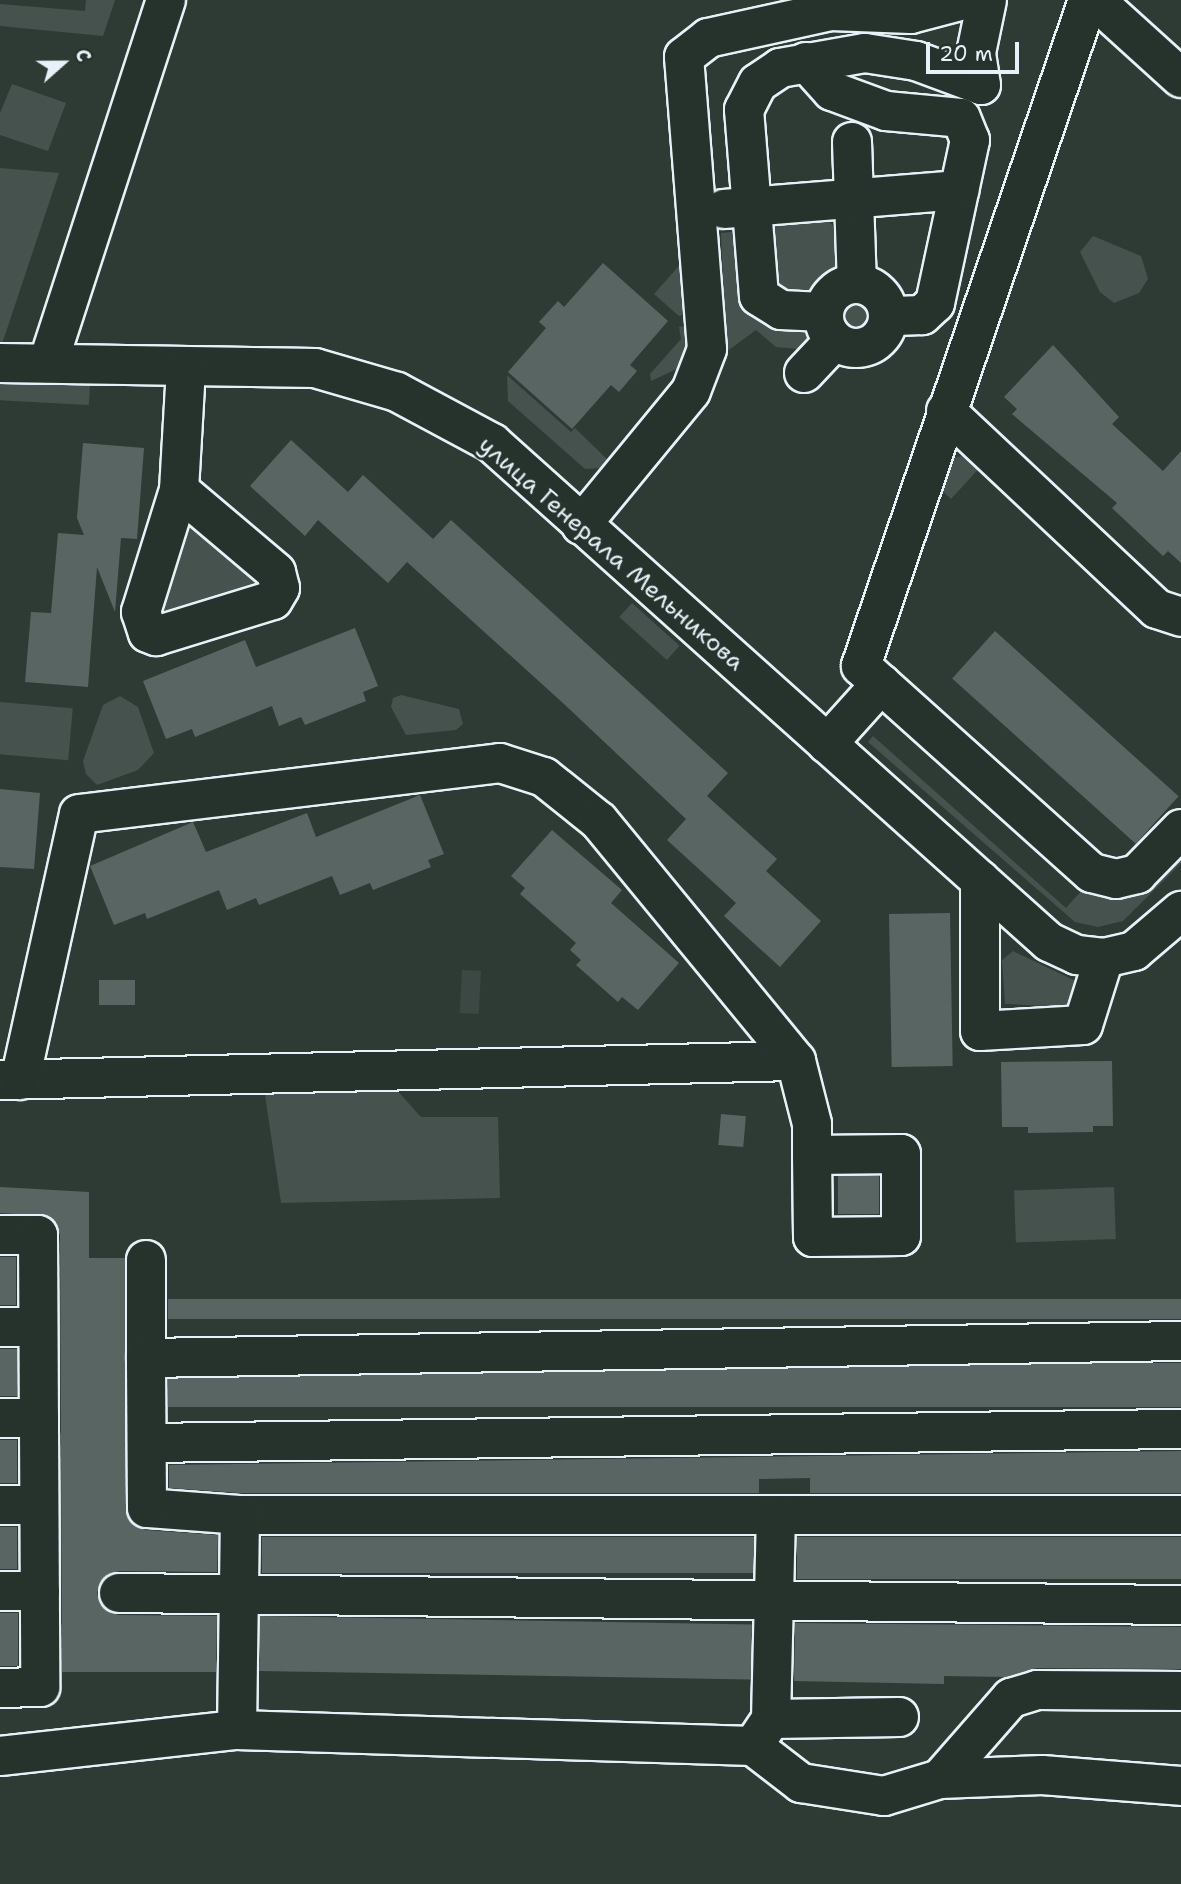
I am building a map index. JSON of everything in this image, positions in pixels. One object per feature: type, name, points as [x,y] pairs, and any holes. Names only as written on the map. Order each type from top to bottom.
[{"type":"street","points":[[48,363],[166,0]]},
{"type":"street","points":[[581,525],[701,374],[708,318],[684,57],[708,38],[831,11],[911,14],[964,0]]},
{"type":"street","points":[[889,316],[873,344],[853,348],[829,326],[781,310],[759,296],[744,110],[758,83],[780,68],[865,53],[916,61],[981,85],[976,54],[987,0]]},
{"type":"street","points":[[1087,0],[861,666],[1091,873],[1116,879],[1137,874],[1181,829]]},
{"type":"street","points":[[1095,0],[1181,78]]},
{"type":"street","points":[[806,62],[832,91],[886,111],[961,118],[970,140],[935,303],[922,315],[889,316]]},
{"type":"street","points":[[852,142],[857,283]]},
{"type":"street","points":[[699,210],[959,190]]},
{"type":"street","points":[[804,373],[829,326],[833,292],[857,283],[881,296],[889,316]]},
{"type":"street","name":"улица Генерала Мельникова","points":[[0,363],[315,369],[397,392],[492,443],[1049,942],[1077,955],[1104,958]]},
{"type":"street","points":[[179,490],[186,367]]},
{"type":"street","points":[[946,411],[1157,609],[1181,617]]},
{"type":"street","points":[[827,744],[881,684]]},
{"type":"street","points":[[796,1061],[10,1080],[79,814],[500,763],[544,777],[599,821],[796,1061],[812,1124],[812,1155]]},
{"type":"street","points":[[980,880],[980,1031],[1083,1025],[1104,958],[1134,951],[1181,911]]},
{"type":"street","points":[[0,1235],[38,1235],[40,1591],[40,1688],[0,1688]]},
{"type":"street","points":[[146,1260],[147,1508],[240,1515],[1181,1515]]},
{"type":"street","points":[[0,1327],[38,1327]]},
{"type":"street","points":[[146,1358],[1181,1341]]},
{"type":"street","points":[[0,1418],[39,1418]]},
{"type":"street","points":[[147,1443],[1181,1429]]},
{"type":"street","points":[[0,1505],[39,1505]]},
{"type":"street","points":[[237,1730],[242,1593],[240,1515]]},
{"type":"street","points":[[776,1516],[773,1603],[762,1733],[801,1783],[884,1796],[940,1779],[1042,1775],[1181,1786]]},
{"type":"street","points":[[0,1591],[40,1591]]},
{"type":"street","points":[[119,1593],[773,1603],[1181,1605]]},
{"type":"street","points":[[940,1779],[1011,1698],[1037,1690],[1181,1691]]},
{"type":"street","points":[[0,1756],[237,1730],[762,1733],[898,1717]]},
{"type":"shaded area","points":[[86,0],[115,0],[103,36],[0,26],[0,4],[85,11]]},
{"type":"shaded area","points":[[12,84],[66,103],[48,151],[0,135],[0,113]]},
{"type":"shaded area","points":[[0,168],[59,173],[2,344],[0,344]]},
{"type":"shaded area","points":[[822,215],[837,230],[840,270],[821,294],[776,299],[758,225]]},
{"type":"shaded area","points":[[732,232],[744,302],[805,329],[809,338],[798,349],[776,347],[756,330],[726,352],[721,233]]},
{"type":"shaded area","points":[[1093,236],[1141,256],[1148,279],[1139,293],[1114,303],[1100,292],[1080,252]]},
{"type":"shaded area","points":[[685,259],[691,313],[679,316],[654,294]]},
{"type":"shaded area","points":[[859,293],[874,300],[881,315],[874,330],[859,337],[844,330],[837,315],[844,300]]},
{"type":"shaded area","points":[[692,324],[681,367],[651,381],[650,374],[681,339],[679,327]]},
{"type":"shaded area","points":[[507,375],[571,432],[575,428],[615,467],[585,469],[508,401]]},
{"type":"shaded area","points":[[0,379],[90,384],[89,405],[0,400]]},
{"type":"shaded area","points":[[968,455],[985,462],[951,499],[937,486],[952,458]]},
{"type":"shaded area","points":[[190,523],[265,586],[163,615],[160,608]]},
{"type":"shaded area","points":[[632,603],[680,646],[667,660],[619,617]]},
{"type":"shaded area","points":[[401,695],[459,709],[463,724],[456,730],[406,735],[391,707],[393,698]]},
{"type":"shaded area","points":[[120,696],[138,707],[154,753],[138,770],[97,785],[86,774],[83,761],[103,705]]},
{"type":"shaded area","points":[[0,702],[73,708],[68,760],[0,754]]},
{"type":"shaded area","points":[[873,736],[1066,908],[1089,882],[1181,845],[1181,863],[1123,921],[1098,927],[1075,922],[868,742]]},
{"type":"shaded area","points":[[1013,951],[1080,983],[1083,995],[1068,1007],[1005,1004],[1002,960]]},
{"type":"shaded area","points":[[462,970],[481,971],[479,1014],[460,1013]]},
{"type":"shaded area","points":[[394,1087],[421,1117],[498,1117],[500,1198],[281,1203],[264,1088]]},
{"type":"shaded area","points":[[1114,1187],[1116,1239],[1016,1242],[1014,1190]]},
{"type":"building","points":[[603,263],[668,321],[630,365],[637,371],[619,392],[611,385],[572,429],[508,372],[546,328],[539,322],[558,301],[564,307]]},
{"type":"building","points":[[1053,345],[1119,417],[1112,424],[1163,471],[1181,451],[1181,563],[1168,551],[1163,556],[1112,508],[1117,503],[1012,414],[1017,409],[1004,397]]},
{"type":"building","points":[[291,440],[348,492],[363,475],[433,539],[451,520],[728,773],[707,796],[777,859],[766,871],[821,921],[780,967],[724,916],[736,903],[667,840],[686,819],[564,704],[407,562],[388,583],[318,520],[305,536],[250,486]]},
{"type":"building","points":[[83,443],[144,448],[137,539],[121,538],[115,612],[97,567],[88,687],[25,682],[31,612],[51,613],[58,533],[84,535],[77,518]]},
{"type":"building","points":[[355,628],[378,686],[363,692],[366,701],[305,725],[301,717],[279,726],[272,706],[195,737],[192,729],[166,739],[143,681],[245,640],[256,667]]},
{"type":"building","points":[[995,631],[1179,796],[1136,844],[952,679]]},
{"type":"building","points":[[0,789],[40,793],[34,869],[0,867]]},
{"type":"building","points":[[420,795],[444,854],[428,860],[431,867],[373,890],[370,883],[340,895],[332,876],[259,905],[256,898],[227,910],[219,890],[147,919],[145,913],[114,925],[90,866],[193,822],[206,852],[307,813],[316,837]]},
{"type":"building","points":[[552,830],[622,890],[611,903],[679,963],[638,1010],[622,997],[618,1002],[576,965],[581,960],[570,950],[576,943],[520,894],[525,888],[511,876]]},
{"type":"building","points":[[950,913],[953,1066],[892,1067],[889,914]]},
{"type":"building","points":[[99,980],[135,980],[135,1005],[99,1005]]},
{"type":"building","points":[[1112,1061],[1113,1126],[1093,1126],[1093,1132],[1028,1133],[1028,1127],[1002,1127],[1001,1062]]},
{"type":"building","points":[[721,1114],[746,1116],[743,1147],[718,1145]]},
{"type":"building","points":[[838,1176],[879,1176],[879,1214],[838,1214]]},
{"type":"building","points":[[0,1187],[89,1192],[89,1258],[125,1258],[128,1518],[145,1530],[218,1535],[217,1572],[119,1571],[101,1581],[97,1593],[100,1604],[118,1615],[217,1616],[216,1672],[62,1672],[60,1235],[48,1216],[0,1213]]},
{"type":"building","points":[[0,1257],[16,1257],[16,1305],[0,1305]]},
{"type":"building","points":[[168,1299],[1181,1299],[1181,1319],[168,1319]]},
{"type":"building","points":[[0,1349],[17,1349],[17,1396],[0,1396]]},
{"type":"building","points":[[168,1363],[1181,1363],[1181,1407],[168,1407]]},
{"type":"building","points":[[0,1440],[17,1440],[17,1483],[0,1483]]},
{"type":"building","points":[[1181,1451],[1181,1493],[810,1493],[810,1478],[759,1479],[759,1493],[241,1493],[169,1488],[169,1465]]},
{"type":"building","points":[[0,1527],[17,1527],[17,1569],[0,1569]]},
{"type":"building","points":[[262,1537],[754,1537],[754,1573],[262,1573]]},
{"type":"building","points":[[797,1537],[1181,1537],[1181,1579],[797,1579]]},
{"type":"building","points":[[0,1613],[18,1613],[18,1666],[0,1666]]},
{"type":"building","points":[[260,1616],[752,1625],[751,1680],[259,1671]]},
{"type":"building","points":[[795,1623],[1181,1627],[1181,1669],[1037,1668],[1006,1677],[944,1676],[944,1684],[794,1681]]}]
